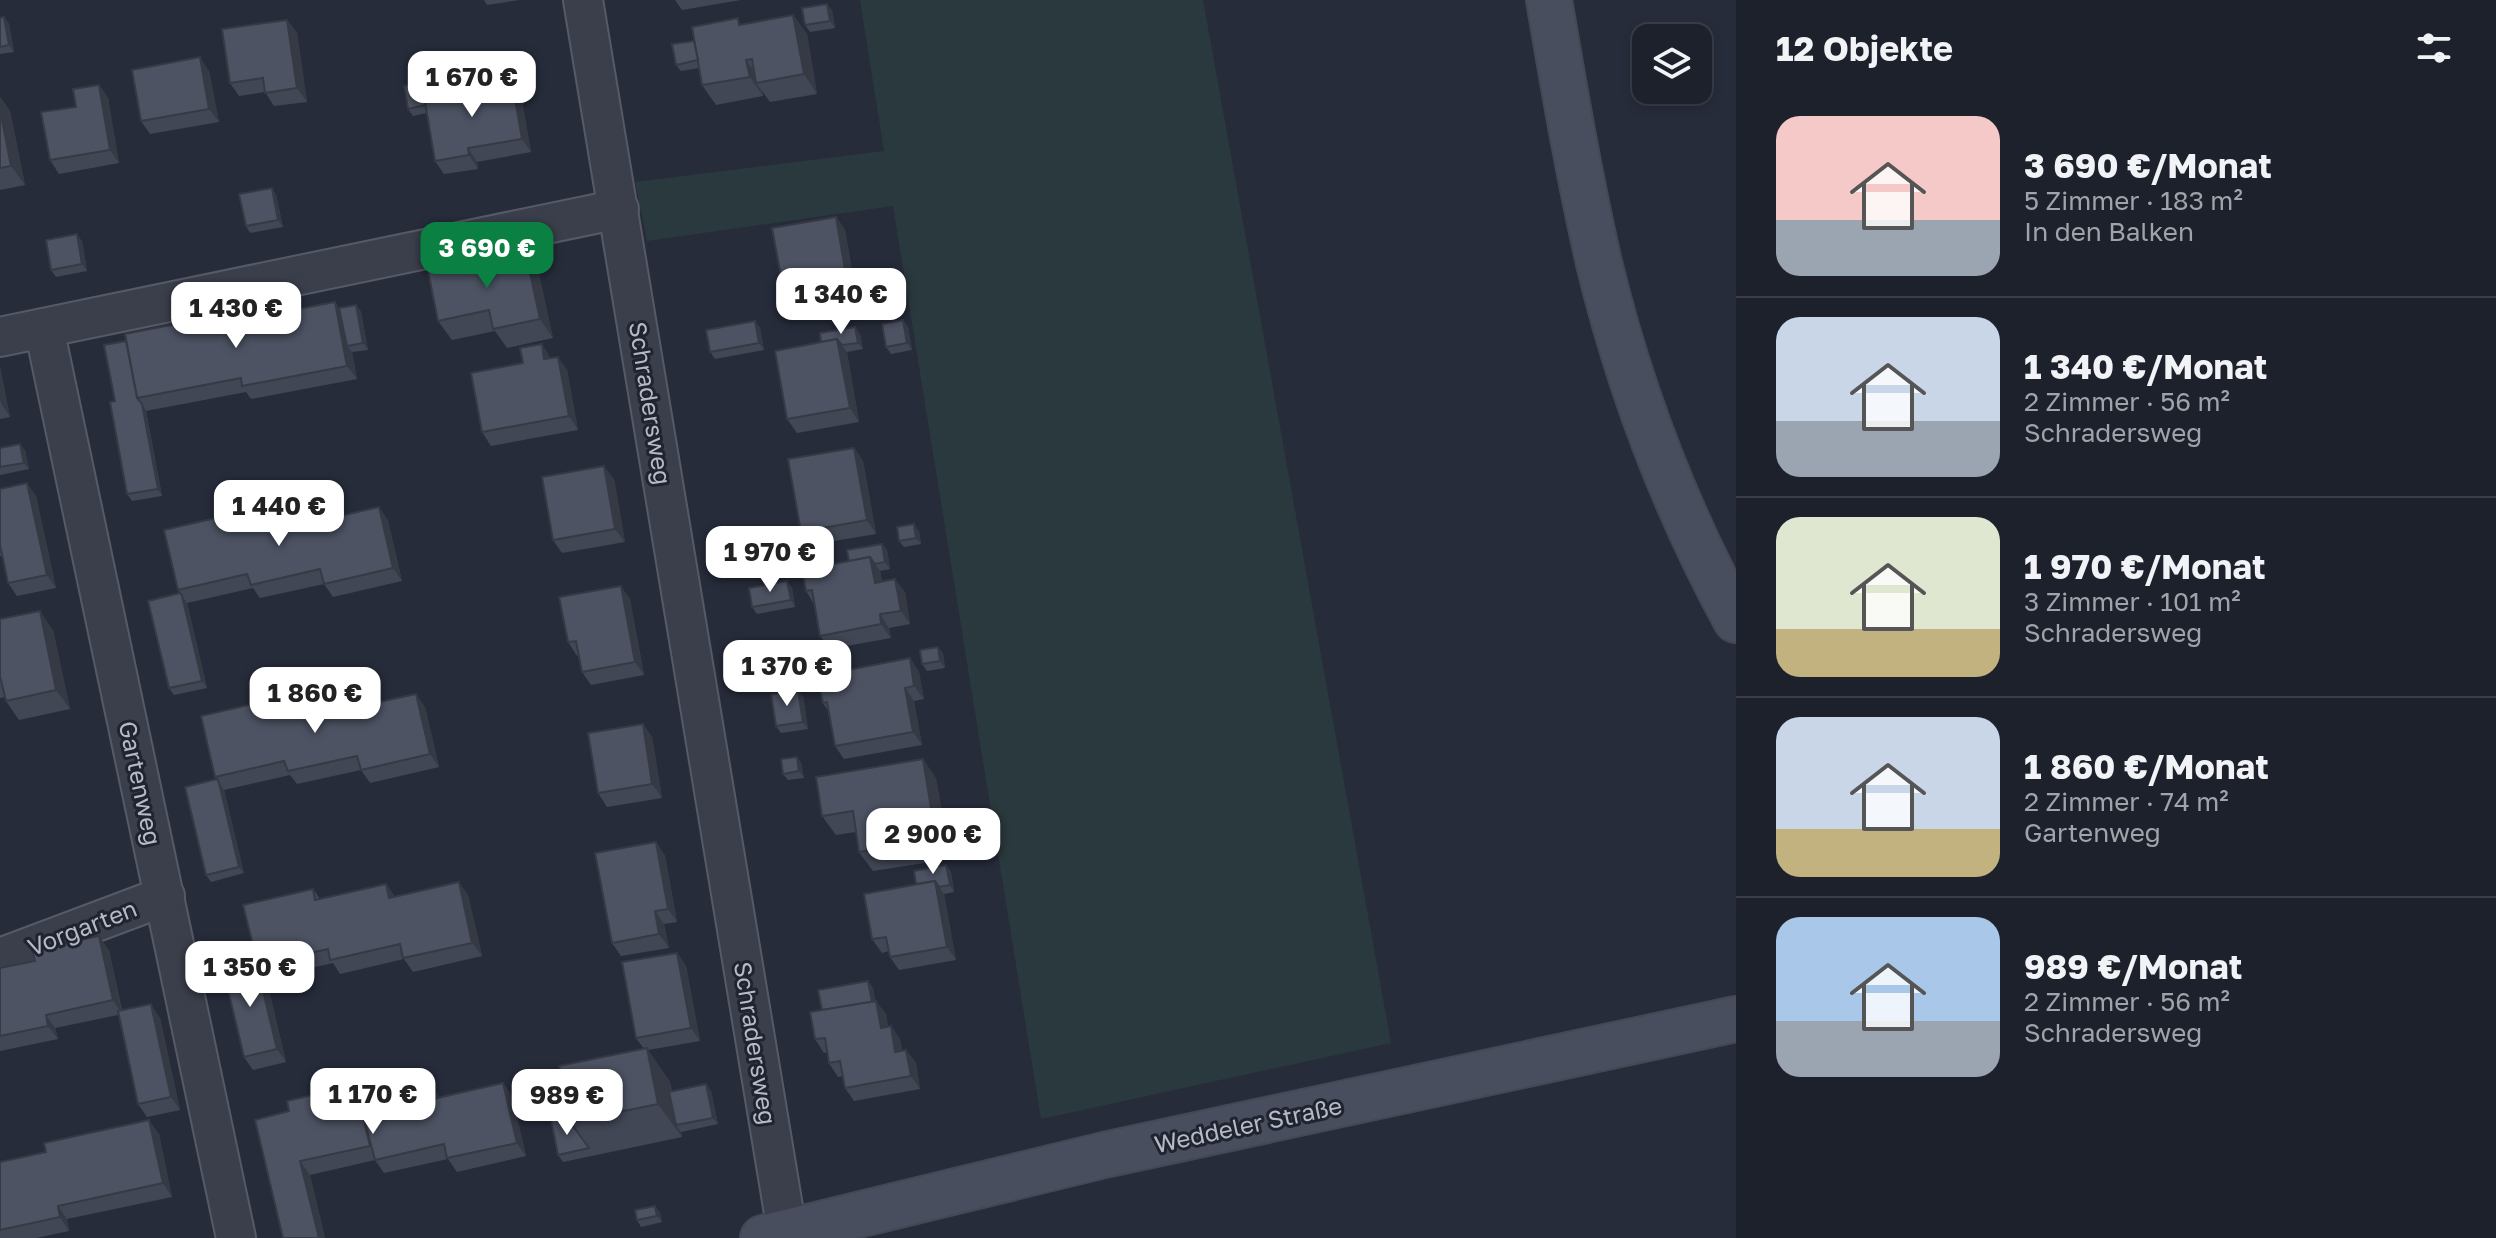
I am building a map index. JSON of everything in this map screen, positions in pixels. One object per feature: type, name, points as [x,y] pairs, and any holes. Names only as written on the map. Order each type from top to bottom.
[{"type":"street","name":"Schradersweg","points":[[583,0],[784,1213],[773,1236]]},
{"type":"street","points":[[1549,0],[1599,263],[1620,339],[1644,416],[1677,500],[1736,620]]},
{"type":"street","points":[[0,337],[619,209]]},
{"type":"street","name":"Gartenweg","points":[[44,328],[236,1238]]},
{"type":"street","name":"Vorgarten","points":[[0,958],[165,896]]},
{"type":"street","name":"Weddeler Straße","points":[[773,1236],[1104,1155],[1736,1019]]},
{"type":"shaded area","points":[[860,0],[1203,0],[1391,1043],[1041,1119],[893,206],[647,241],[635,182],[884,151]]},
{"type":"building","points":[[827,4],[830,21],[805,25],[802,8]]},
{"type":"building","points":[[793,15],[804,74],[756,83],[752,59],[746,60],[750,77],[702,85],[692,27],[738,18],[739,25]]},
{"type":"building","points":[[4,17],[9,45],[0,47],[0,18]]},
{"type":"building","points":[[287,20],[297,88],[265,93],[263,78],[230,83],[222,29]]},
{"type":"building","points":[[694,41],[698,60],[676,65],[672,44]]},
{"type":"building","points":[[200,57],[209,109],[141,121],[132,70]]},
{"type":"building","points":[[460,76],[462,90],[424,96],[425,105],[408,109],[404,86]]},
{"type":"building","points":[[512,81],[522,139],[468,148],[469,155],[435,161],[424,96]]},
{"type":"building","points":[[99,85],[110,150],[50,160],[41,112],[76,107],[73,89]]},
{"type":"building","points":[[0,110],[11,166],[0,168]]},
{"type":"building","points":[[272,188],[278,220],[246,226],[239,194]]},
{"type":"building","points":[[836,217],[848,287],[785,298],[772,228]]},
{"type":"building","points":[[77,234],[82,264],[51,270],[46,240]]},
{"type":"building","points":[[525,250],[540,319],[493,329],[489,310],[438,321],[428,271]]},
{"type":"building","points":[[335,302],[347,366],[242,386],[241,378],[137,398],[125,334],[228,314],[230,322]]},
{"type":"building","points":[[356,305],[363,343],[347,346],[339,308]]},
{"type":"building","points":[[903,320],[907,343],[886,347],[882,324]]},
{"type":"building","points":[[755,321],[759,343],[710,352],[706,330]]},
{"type":"building","points":[[855,327],[858,343],[842,345],[837,339],[821,342],[820,333]]},
{"type":"building","points":[[837,339],[850,408],[787,419],[775,351]]},
{"type":"building","points":[[126,341],[158,489],[127,494],[110,402],[115,401],[104,345]]},
{"type":"building","points":[[542,344],[544,359],[558,357],[569,416],[482,432],[471,373],[523,363],[520,348]]},
{"type":"building","points":[[20,444],[24,463],[0,467],[0,448]]},
{"type":"building","points":[[854,448],[867,520],[801,532],[788,459]]},
{"type":"building","points":[[604,466],[615,529],[553,540],[542,477]]},
{"type":"building","points":[[27,483],[47,575],[8,583],[0,545],[0,489]]},
{"type":"building","points":[[379,507],[393,568],[324,584],[320,569],[251,585],[247,574],[178,590],[164,530],[233,514],[237,525],[306,509],[310,523]]},
{"type":"building","points":[[914,524],[916,538],[899,541],[897,527]]},
{"type":"building","points":[[882,544],[885,562],[875,564],[870,557],[849,561],[847,550]]},
{"type":"building","points":[[870,557],[875,583],[895,579],[901,611],[880,614],[881,624],[820,636],[812,590],[806,591],[802,570]]},
{"type":"building","points":[[787,581],[791,600],[752,607],[749,588]]},
{"type":"building","points":[[621,586],[635,662],[582,672],[576,641],[568,642],[559,597]]},
{"type":"building","points":[[180,593],[202,681],[169,688],[148,601]]},
{"type":"building","points":[[40,611],[56,690],[6,701],[0,676],[0,619]]},
{"type":"building","points":[[938,647],[940,661],[922,664],[920,650]]},
{"type":"building","points":[[910,658],[914,686],[905,688],[913,732],[835,746],[827,702],[823,703],[817,676]]},
{"type":"building","points":[[798,690],[803,722],[776,726],[771,694]]},
{"type":"building","points":[[416,694],[430,754],[361,770],[357,756],[288,771],[284,761],[215,777],[201,716],[270,700],[274,711],[343,695],[347,709]]},
{"type":"building","points":[[643,724],[652,784],[598,793],[588,733]]},
{"type":"building","points":[[797,757],[799,771],[783,774],[781,759]]},
{"type":"building","points":[[923,759],[936,839],[859,852],[853,811],[822,816],[816,777]]},
{"type":"building","points":[[217,779],[239,867],[206,875],[185,787]]},
{"type":"building","points":[[656,842],[668,909],[655,911],[659,934],[612,943],[595,853]]},
{"type":"building","points":[[946,865],[950,885],[939,887],[935,881],[916,884],[914,871]]},
{"type":"building","points":[[935,881],[947,947],[890,957],[886,937],[872,939],[864,894]]},
{"type":"building","points":[[459,882],[472,943],[403,958],[400,944],[330,960],[328,949],[258,965],[243,905],[313,889],[315,900],[386,884],[389,898]]},
{"type":"building","points":[[99,936],[113,1000],[46,1015],[48,1026],[0,1036],[0,968],[35,961],[32,950]]},
{"type":"building","points":[[677,953],[691,1028],[636,1038],[622,962]]},
{"type":"building","points":[[256,962],[277,1049],[244,1057],[223,969]]},
{"type":"building","points":[[868,981],[872,1002],[822,1010],[818,990]]},
{"type":"building","points":[[876,1001],[881,1028],[891,1026],[895,1052],[906,1050],[911,1076],[845,1088],[840,1061],[829,1063],[825,1038],[815,1039],[810,1012]]},
{"type":"building","points":[[151,1004],[171,1097],[138,1104],[118,1011]]},
{"type":"building","points":[[647,1048],[658,1104],[570,1122],[559,1066]]},
{"type":"building","points":[[503,1083],[517,1143],[447,1158],[444,1144],[375,1160],[362,1111],[370,1146],[300,1161],[319,1238],[283,1238],[255,1120],[289,1111],[287,1101],[356,1085],[359,1100],[430,1084],[433,1099]]},
{"type":"building","points":[[706,1084],[713,1118],[676,1125],[669,1092]]},
{"type":"building","points":[[569,1116],[589,1148],[558,1155],[551,1120]]},
{"type":"building","points":[[149,1120],[163,1183],[58,1206],[60,1217],[0,1230],[0,1162],[46,1152],[44,1143]]},
{"type":"building","points":[[655,1206],[657,1216],[637,1220],[635,1210]]}]
